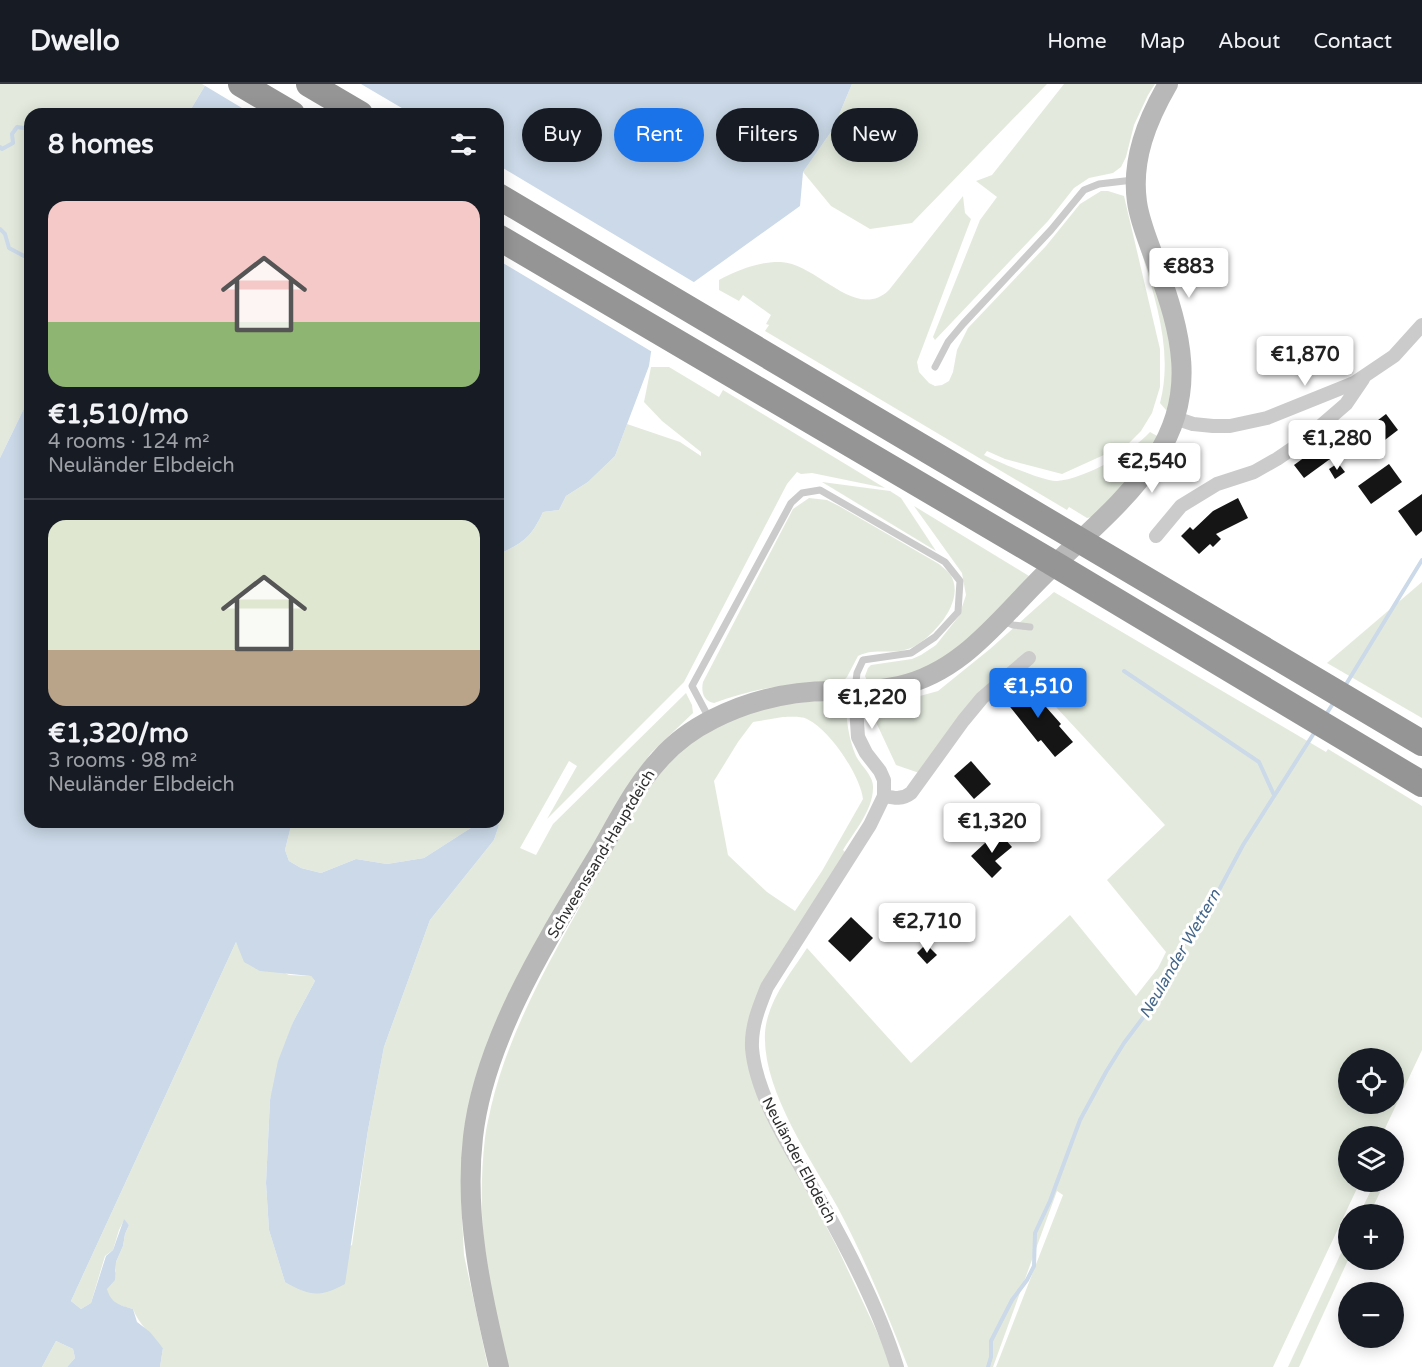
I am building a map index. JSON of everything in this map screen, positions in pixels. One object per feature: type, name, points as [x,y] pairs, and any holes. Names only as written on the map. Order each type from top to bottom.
[{"type":"highway","points":[[241,84],[282,108]]},
{"type":"highway","points":[[309,84],[350,108]]},
{"type":"highway","points":[[504,200],[1422,743]]},
{"type":"highway","points":[[504,241],[681,345],[1050,571],[1422,784]]},
{"type":"street","points":[[1050,571],[1141,478],[1161,450],[1175,418],[1181,396],[1183,367],[1179,339],[1172,306],[1142,224],[1137,203],[1136,180],[1139,154],[1146,129],[1168,84]]},
{"type":"street","points":[[1175,418],[1193,424],[1213,426],[1248,423],[1337,392],[1366,376],[1394,356],[1422,325]]},
{"type":"street","points":[[1156,536],[1181,506],[1216,484],[1254,472],[1302,442],[1346,404],[1366,376]]},
{"type":"street","name":"Schweenssand-Hauptdeich","points":[[499,1367],[476,1261],[470,1194],[473,1135],[486,1076],[512,1010],[539,957],[640,785],[659,759],[684,737],[710,720],[743,705],[774,696],[804,692],[878,691],[930,677],[972,648],[1050,571]]},
{"type":"street","points":[[855,692],[858,737],[884,780],[884,796],[906,798],[982,698],[1029,658]]},
{"type":"street","name":"Neuländer Elbdeich","points":[[884,796],[870,825],[767,987],[757,1012],[752,1049],[765,1098],[837,1232],[871,1303],[897,1367]]},
{"type":"lane","points":[[935,367],[948,342],[963,324],[1051,230],[1084,190],[1099,184],[1136,180]]},
{"type":"lane","points":[[710,720],[692,686],[791,502],[802,493],[820,490],[945,562],[960,581],[958,612],[935,637],[910,654],[863,660],[857,673],[855,692]]},
{"type":"lane","points":[[1002,620],[1013,625],[1030,627]]},
{"type":"shaded area","points":[[0,84],[206,84],[192,108],[24,108],[24,408],[0,458]]},
{"type":"shaded area","points":[[852,84],[1047,84],[912,223],[870,229],[831,206],[803,172],[810,162],[819,162],[819,149],[831,132],[831,162],[918,162],[918,108],[842,108]]},
{"type":"shaded area","points":[[1064,84],[1155,84],[1134,125],[1126,157],[1121,167],[1113,173],[1089,178],[1074,188],[1048,221],[935,340],[933,337],[980,220],[997,197],[976,181],[992,175]]},
{"type":"shaded area","points":[[1101,191],[1124,196],[1160,349],[1160,387],[1152,413],[1141,431],[1128,444],[1062,474],[1005,459],[987,451],[984,455],[1032,475],[1057,481],[1094,470],[1132,448],[1150,432],[1159,437],[1140,466],[1097,516],[1087,518],[1069,507],[1067,510],[765,331],[771,315],[743,295],[739,301],[719,290],[719,280],[733,273],[757,265],[781,262],[795,265],[850,296],[863,299],[876,298],[889,290],[963,196],[965,213],[971,219],[917,362],[919,372],[929,383],[935,386],[942,385],[949,381],[957,350],[968,328],[1046,246],[1080,204]]},
{"type":"shaded area","points":[[1136,233],[1171,332],[1173,389],[1169,408],[1166,410],[1160,403],[1164,382],[1163,339],[1154,296]]},
{"type":"shaded area","points":[[651,367],[669,367],[719,397],[723,390],[885,488],[797,472],[787,484],[684,682],[547,819],[577,766],[569,761],[520,848],[536,855],[553,824],[686,693],[693,713],[651,753],[624,791],[516,986],[463,1180],[464,1255],[488,1367],[160,1367],[163,1348],[142,1325],[133,1309],[116,1303],[110,1298],[106,1289],[116,1271],[116,1262],[129,1225],[124,1220],[113,1250],[105,1256],[91,1303],[81,1309],[71,1301],[236,942],[240,950],[289,975],[311,976],[315,981],[293,1022],[270,1100],[266,1183],[269,1230],[285,1282],[352,1245],[368,1130],[384,1047],[430,920],[494,840],[498,828],[504,828],[504,551],[526,538],[543,512],[559,510],[566,496],[588,482],[615,456],[627,424],[680,442],[701,456],[701,452],[662,421],[644,402]]},
{"type":"shaded area","points":[[822,482],[890,491],[901,498],[936,551]]},
{"type":"shaded area","points":[[809,498],[827,500],[839,506],[939,564],[950,574],[954,584],[951,606],[946,616],[930,635],[913,647],[899,651],[871,652],[858,656],[847,677],[841,683],[808,683],[776,687],[714,703],[710,702],[704,695],[703,682],[793,509]]},
{"type":"shaded area","points":[[914,506],[1029,576],[968,643],[939,664],[903,678],[868,683],[865,676],[871,665],[912,659],[936,645],[959,616],[966,595],[962,573]]},
{"type":"shaded area","points":[[1422,582],[1422,718],[1327,663]]},
{"type":"shaded area","points":[[1054,592],[1326,752],[1328,749],[1422,806],[1422,1050],[1404,1088],[1404,1048],[1338,1048],[1338,1114],[1392,1114],[1386,1126],[1338,1126],[1338,1192],[1355,1192],[1350,1204],[1338,1204],[1338,1229],[1273,1367],[996,1367],[1063,1195],[1057,1191],[993,1367],[908,1367],[857,1247],[838,1208],[790,1124],[771,1077],[766,1055],[765,1033],[770,1010],[781,988],[807,948],[911,1063],[1070,915],[1136,996],[1158,968],[1166,952],[1107,880],[1165,825],[1020,668],[963,721],[925,775],[896,765],[868,705],[909,699],[938,691],[990,649]]},
{"type":"shaded area","points":[[845,701],[851,742],[856,756],[873,784],[872,796],[862,820],[843,850],[846,853],[756,1002],[759,1098],[837,1247],[885,1349],[890,1367],[507,1367],[493,1317],[488,1287],[483,1232],[482,1175],[485,1134],[491,1107],[510,1046],[523,1016],[552,958],[628,821],[649,787],[674,756],[689,743],[722,722],[756,710],[811,702]],"holes":[[[786,717],[807,719],[825,733],[850,766],[861,789],[863,799],[822,871],[795,911],[767,892],[728,855],[714,781],[753,722]]]},
{"type":"shaded area","points":[[290,828],[471,828],[424,858],[387,864],[356,859],[321,873],[301,868],[289,861],[285,850]]},
{"type":"shaded area","points":[[1370,1192],[1380,1192],[1374,1204],[1364,1204]]},
{"type":"shaded area","points":[[1338,1260],[1338,1270],[1343,1270],[1299,1367],[1288,1367]]},
{"type":"shaded area","points":[[56,1341],[73,1349],[75,1358],[67,1367],[42,1367]]},
{"type":"water","points":[[206,84],[852,84],[842,108],[831,108],[831,132],[819,149],[819,108],[716,108],[716,162],[810,162],[803,172],[800,206],[694,282],[669,309],[651,352],[649,366],[615,456],[588,482],[566,496],[559,510],[543,512],[526,538],[504,551],[504,108],[192,108]]},
{"type":"water","points":[[24,408],[24,828],[290,828],[285,850],[289,861],[301,868],[321,873],[356,859],[387,864],[424,858],[471,828],[498,828],[494,840],[430,920],[384,1047],[368,1130],[345,1284],[328,1292],[315,1294],[285,1282],[269,1230],[266,1183],[270,1100],[278,1061],[293,1022],[315,981],[311,976],[260,971],[244,962],[236,942],[71,1301],[81,1309],[91,1303],[106,1256],[113,1250],[124,1219],[129,1225],[116,1262],[115,1280],[107,1289],[116,1303],[133,1309],[137,1322],[150,1332],[163,1348],[160,1367],[67,1367],[75,1358],[73,1349],[56,1341],[42,1367],[0,1367],[0,458]]},
{"type":"pier","points":[[202,84],[361,84],[402,108],[242,108]]},
{"type":"pier","points":[[504,169],[697,284],[672,310],[654,353],[504,264]]},
{"type":"building","points":[[1386,414],[1398,430],[1377,446],[1365,430]]},
{"type":"building","points":[[1320,446],[1330,459],[1304,478],[1294,465]]},
{"type":"building","points":[[1338,463],[1345,472],[1335,479],[1329,469]]},
{"type":"building","points":[[1389,464],[1402,482],[1371,504],[1358,486]]},
{"type":"building","points":[[1422,494],[1422,531],[1416,536],[1398,511]]},
{"type":"building","points":[[1238,498],[1248,518],[1216,534],[1221,539],[1213,547],[1210,544],[1199,554],[1181,536],[1190,527],[1193,530],[1213,511]]},
{"type":"building","points":[[1024,682],[1061,724],[1059,726],[1073,742],[1055,757],[1041,740],[1038,742],[1003,698]]},
{"type":"building","points":[[971,761],[991,784],[974,799],[954,776]]},
{"type":"building","points":[[998,831],[1012,847],[995,861],[1002,868],[992,878],[971,856]]},
{"type":"building","points":[[851,917],[873,938],[850,962],[828,941]]},
{"type":"building","points":[[926,944],[937,955],[927,964],[917,953]]},
{"type":"waterway","points":[[0,147],[2,149],[13,143],[12,134],[17,127],[24,128]]},
{"type":"waterway","points":[[0,229],[5,234],[9,248],[24,256]]},
{"type":"waterway","name":"Neulander Wettern","points":[[1345,686],[1422,560]]},
{"type":"waterway","points":[[1124,671],[1259,762],[1274,795]]},
{"type":"waterway","name":"Neulander Wettern","points":[[1325,716],[1334,702]]},
{"type":"waterway","name":"Neulander Wettern","points":[[988,1367],[991,1357],[991,1341],[1012,1300],[1034,1266],[1035,1233],[1050,1201],[1080,1120],[1124,1043],[1154,1003],[1185,942],[1219,890],[1243,845],[1316,730]]}]
